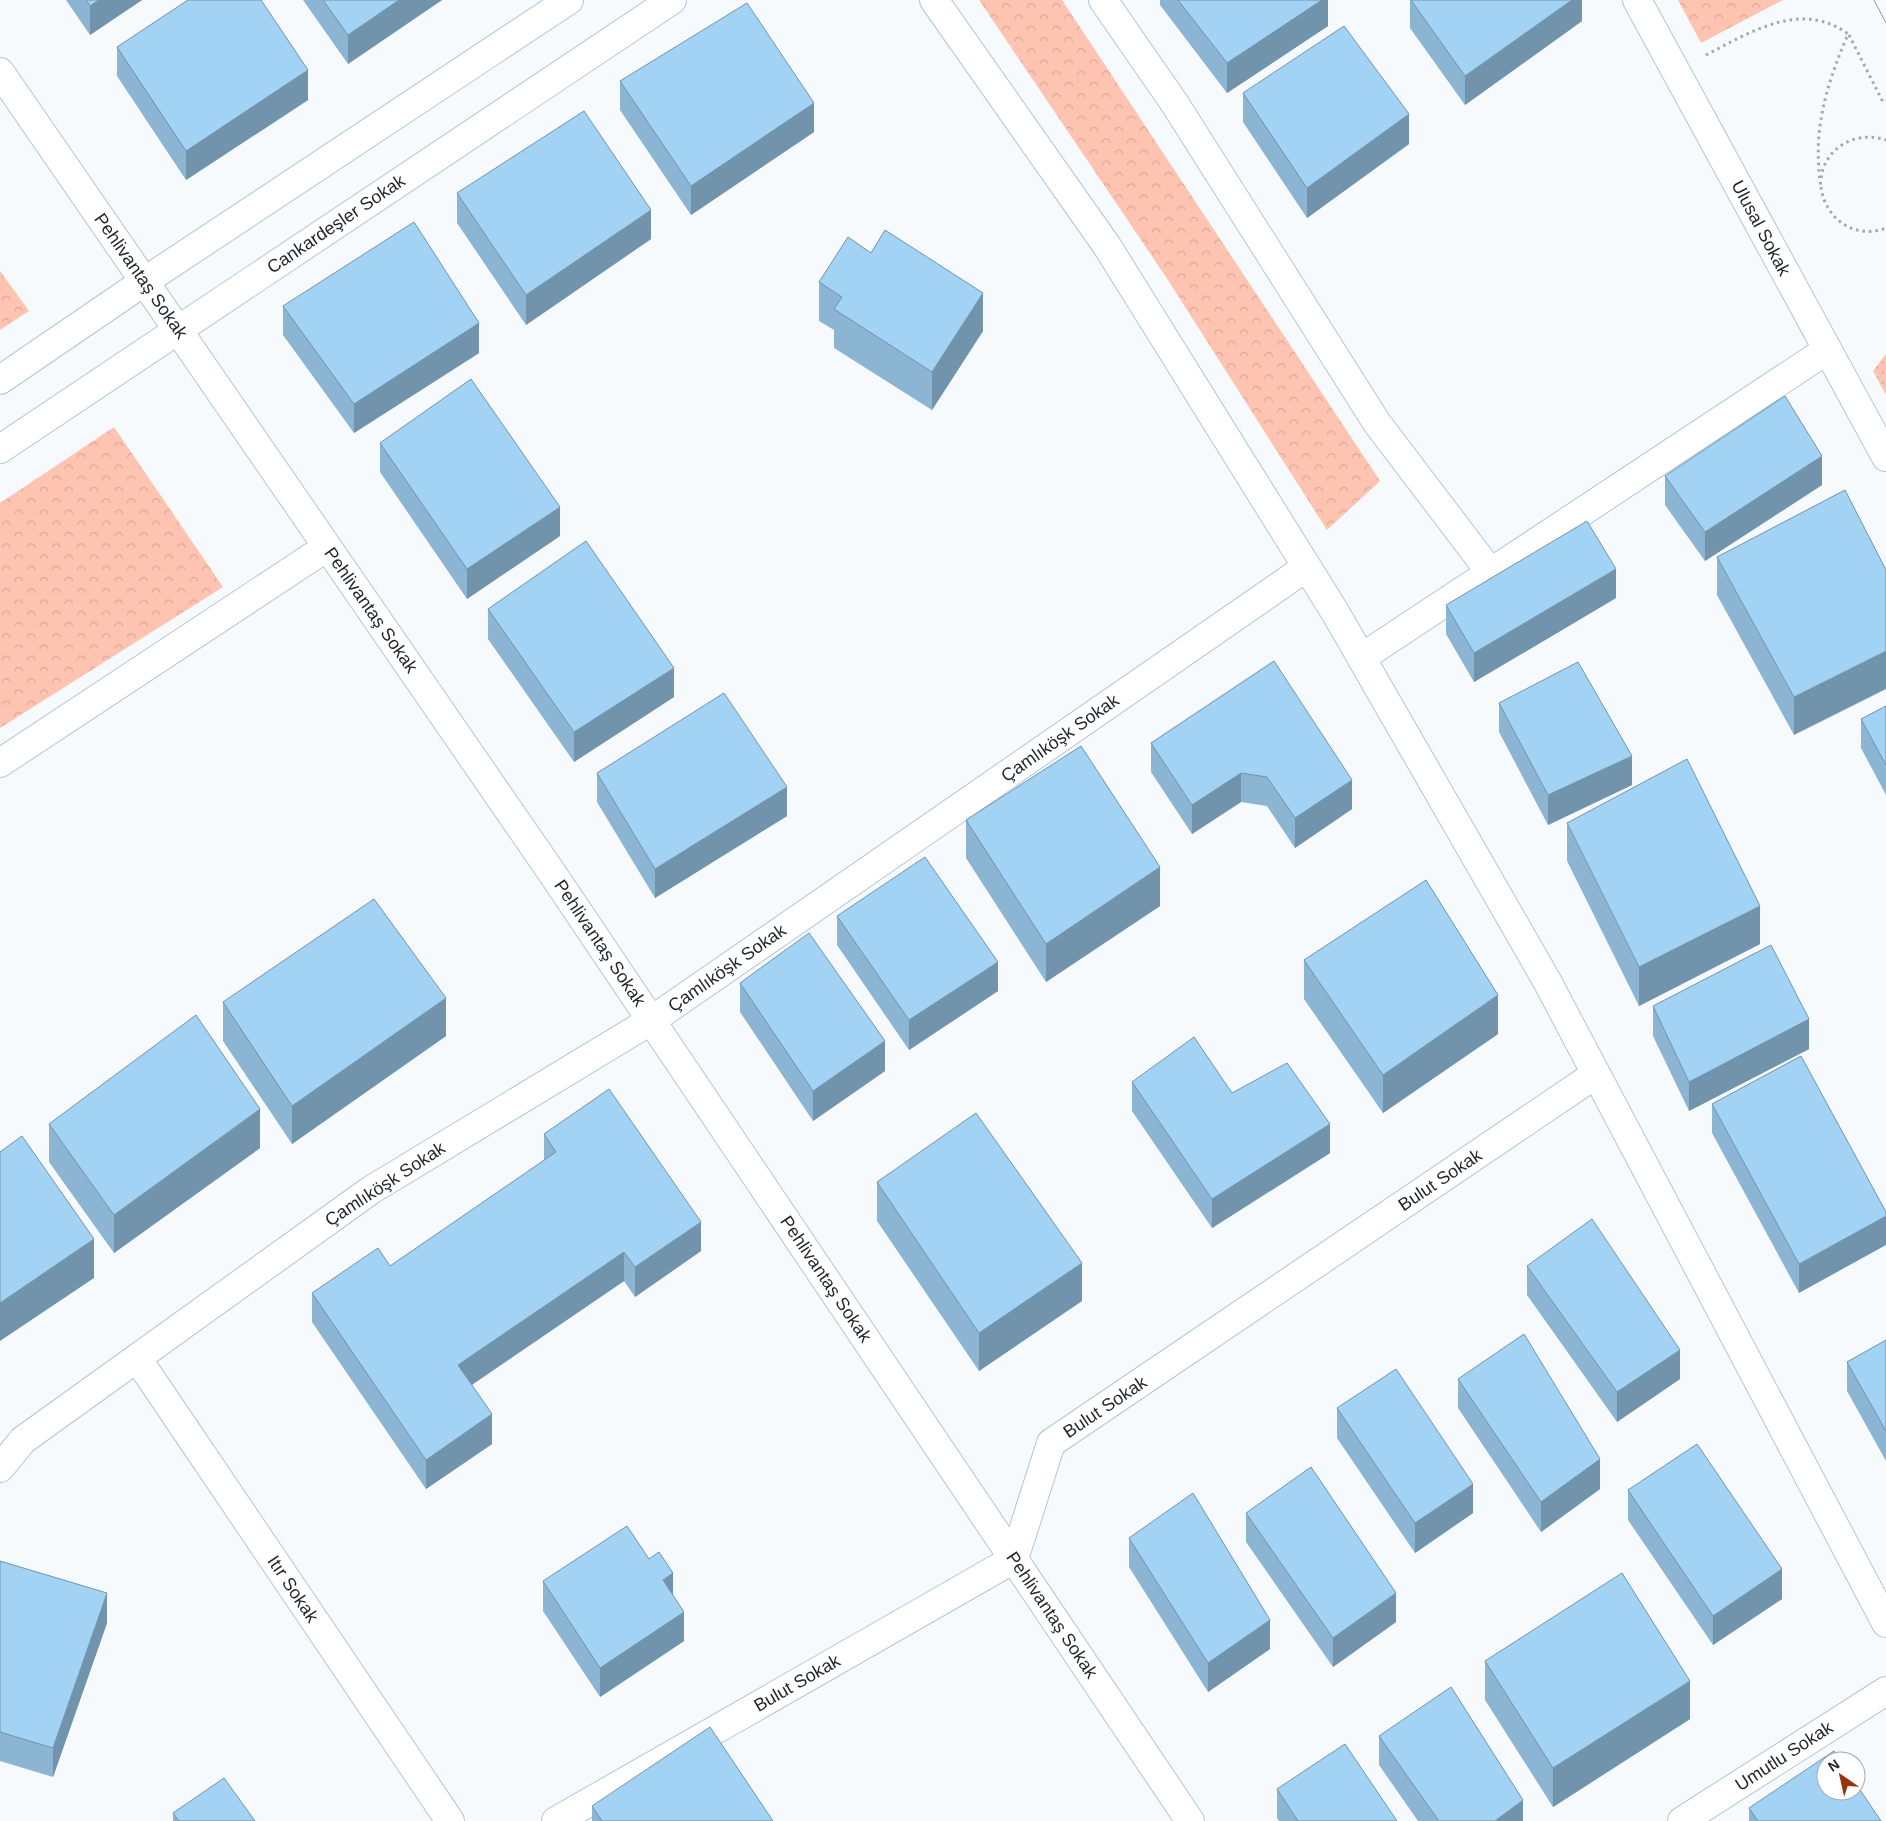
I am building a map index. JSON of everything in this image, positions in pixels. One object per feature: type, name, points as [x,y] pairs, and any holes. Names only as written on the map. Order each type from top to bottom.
[{"type":"street","points":[[0,380],[145,281],[569,0]]},
{"type":"street","name":"Cankardeşler Sokak","points":[[0,449],[672,0]]},
{"type":"street","points":[[934,0],[1108,246],[1307,567],[1361,658],[1546,981],[1886,1623]]},
{"type":"street","points":[[1103,0],[1175,104],[1377,423],[1491,573]]},
{"type":"street","name":"Ulusal Sokak","points":[[1637,0],[1886,457]]},
{"type":"street","name":"Pehlivantaş Sokak","points":[[2,79],[145,281],[652,1020],[1190,1821]]},
{"type":"street","points":[[1361,658],[1827,350]]},
{"type":"street","points":[[0,763],[327,547]]},
{"type":"street","name":"Çamlıköşk Sokak","points":[[0,1468],[23,1440],[371,1190],[652,1020],[1307,567]]},
{"type":"street","name":"Bulut Sokak","points":[[556,1821],[1014,1558],[1051,1443],[1596,1074]]},
{"type":"street","name":"Itır Sokak","points":[[137,1358],[450,1821]]},
{"type":"street","name":"Umutlu Sokak","points":[[1682,1821],[1886,1690]]},
{"type":"path","points":[[1676,70],[1782,16]]},
{"type":"path","points":[[1830,18],[1848,34],[1883,102],[1886,101]]},
{"type":"path","points":[[1848,34],[1818,128],[1817,154],[1821,187],[1827,207],[1839,222],[1851,228],[1864,231],[1886,228]]},
{"type":"path","points":[[1821,187],[1824,167],[1840,146],[1865,136],[1886,140]]},
{"type":"green space","points":[[979,0],[1062,0],[1380,481],[1327,530],[1166,277]]},
{"type":"green space","points":[[1678,0],[1783,0],[1701,43]]},
{"type":"green space","points":[[0,271],[29,311],[0,330]]},
{"type":"green space","points":[[1886,354],[1886,395],[1873,371]]},
{"type":"green space","points":[[114,427],[223,587],[0,728],[0,503]]},
{"type":"building","points":[[86,0],[99,0],[90,6]]},
{"type":"building","points":[[188,0],[261,0],[308,70],[186,151],[117,47]]},
{"type":"building","points":[[323,0],[399,0],[348,35]]},
{"type":"building","points":[[1178,0],[1322,0],[1227,63]]},
{"type":"building","points":[[1411,0],[1572,0],[1465,76]]},
{"type":"building","points":[[747,3],[814,103],[691,186],[620,81]]},
{"type":"building","points":[[1344,26],[1409,114],[1307,188],[1243,93]]},
{"type":"building","points":[[584,111],[651,210],[526,295],[457,193]]},
{"type":"building","points":[[414,222],[479,323],[354,404],[283,306]]},
{"type":"building","points":[[885,230],[983,293],[932,372],[834,309],[842,297],[819,282],[848,237],[871,253]]},
{"type":"building","points":[[471,379],[560,507],[467,569],[380,443]]},
{"type":"building","points":[[1785,396],[1822,456],[1705,532],[1665,476]]},
{"type":"building","points":[[1845,490],[1886,570],[1886,651],[1794,697],[1717,557]]},
{"type":"building","points":[[1587,521],[1616,569],[1474,653],[1446,605]]},
{"type":"building","points":[[586,541],[674,668],[574,732],[488,609]]},
{"type":"building","points":[[1274,661],[1352,780],[1295,818],[1267,777],[1241,773],[1192,805],[1151,743]]},
{"type":"building","points":[[1578,662],[1632,756],[1548,795],[1499,703]]},
{"type":"building","points":[[724,693],[787,787],[655,869],[597,773]]},
{"type":"building","points":[[1886,706],[1886,765],[1861,719]]},
{"type":"building","points":[[1081,746],[1160,867],[1046,944],[966,820]]},
{"type":"building","points":[[1687,759],[1760,906],[1639,967],[1567,823]]},
{"type":"building","points":[[925,857],[998,962],[909,1020],[837,916]]},
{"type":"building","points":[[1426,880],[1498,995],[1383,1075],[1304,960]]},
{"type":"building","points":[[374,899],[446,998],[292,1106],[223,1002]]},
{"type":"building","points":[[809,933],[885,1041],[813,1091],[740,983]]},
{"type":"building","points":[[1771,945],[1809,1019],[1689,1082],[1653,1006]]},
{"type":"building","points":[[196,1015],[260,1109],[114,1215],[49,1124]]},
{"type":"building","points":[[1194,1037],[1232,1093],[1287,1063],[1330,1124],[1212,1199],[1132,1082]]},
{"type":"building","points":[[1801,1056],[1886,1212],[1886,1216],[1799,1264],[1712,1104]]},
{"type":"building","points":[[609,1089],[701,1222],[635,1267],[624,1252],[458,1365],[492,1414],[426,1460],[312,1293],[378,1248],[390,1266],[556,1152],[544,1134]]},
{"type":"building","points":[[976,1113],[1082,1263],[979,1333],[877,1182]]},
{"type":"building","points":[[22,1136],[94,1239],[0,1303],[0,1152]]},
{"type":"building","points":[[1592,1219],[1680,1350],[1617,1392],[1527,1266]]},
{"type":"building","points":[[1524,1334],[1600,1459],[1541,1502],[1458,1379]]},
{"type":"building","points":[[1886,1340],[1886,1431],[1847,1362]]},
{"type":"building","points":[[1396,1369],[1473,1484],[1415,1523],[1337,1408]]},
{"type":"building","points":[[1697,1444],[1782,1569],[1713,1616],[1628,1490]]},
{"type":"building","points":[[1311,1467],[1396,1593],[1333,1638],[1246,1513]]},
{"type":"building","points":[[1193,1493],[1270,1620],[1208,1663],[1129,1538]]},
{"type":"building","points":[[627,1526],[649,1559],[659,1552],[673,1573],[663,1580],[684,1612],[600,1668],[543,1581]]},
{"type":"building","points":[[0,1561],[107,1593],[53,1748],[0,1732]]},
{"type":"building","points":[[1622,1573],[1690,1681],[1553,1768],[1485,1661]]},
{"type":"building","points":[[1451,1687],[1523,1800],[1495,1821],[1439,1821],[1379,1736]]},
{"type":"building","points":[[710,1727],[773,1821],[602,1821],[592,1806]]},
{"type":"building","points":[[1345,1744],[1397,1821],[1298,1821],[1277,1789]]},
{"type":"building","points":[[1816,1763],[1816,1801],[1866,1801],[1866,1799],[1881,1821],[1758,1821],[1749,1808]]},
{"type":"building","points":[[224,1778],[255,1821],[179,1821],[173,1813]]},
{"type":"tram line","points":[[1874,0],[1886,23]]}]
